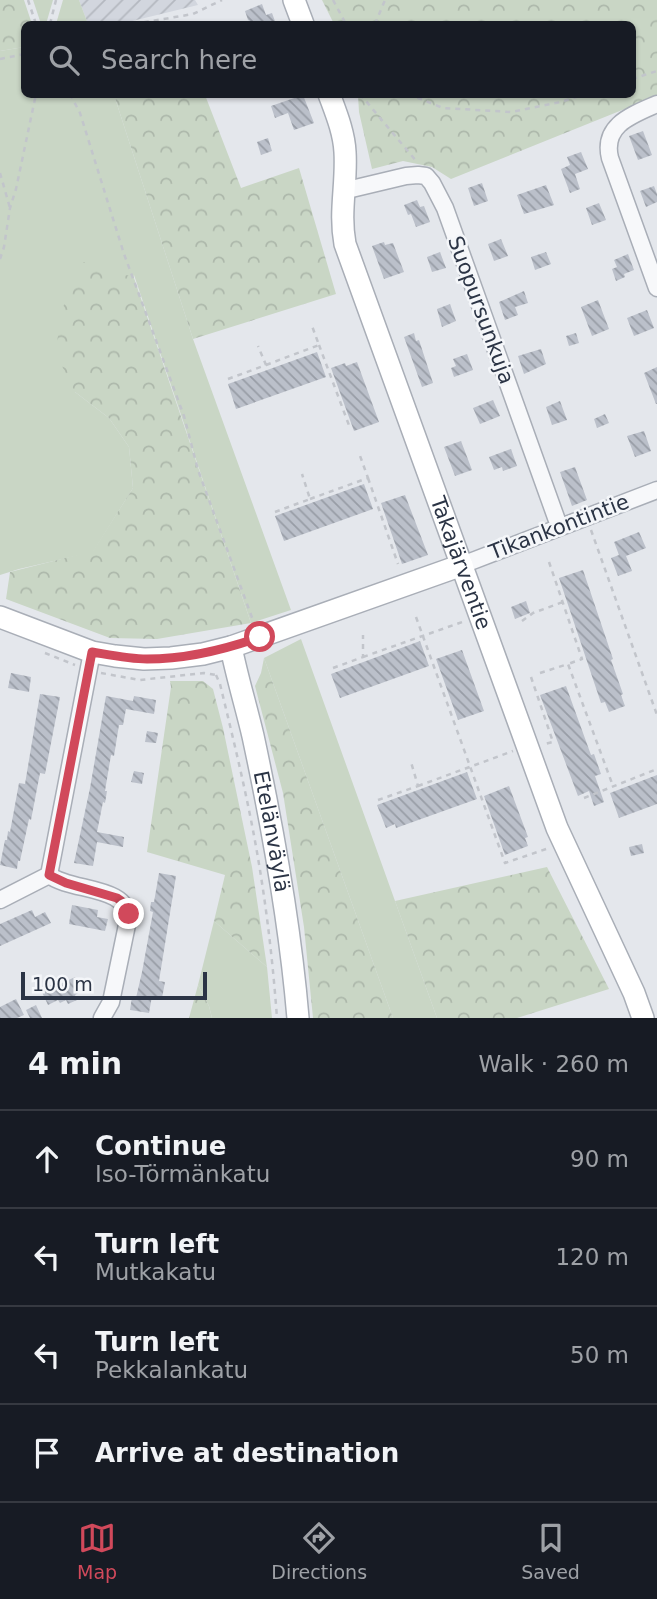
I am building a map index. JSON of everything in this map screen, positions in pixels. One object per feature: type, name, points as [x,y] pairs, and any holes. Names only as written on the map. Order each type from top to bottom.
[{"type":"street","points":[[294,0],[302,21]]},
{"type":"street","name":"Takajärventie","points":[[330,98],[341,127],[345,149],[341,225],[345,244],[462,565],[521,750],[634,993],[643,1018]]},
{"type":"street","points":[[657,104],[624,121],[614,130],[609,141],[610,159],[657,288]]},
{"type":"street","points":[[343,191],[406,176],[426,176]]},
{"type":"street","name":"Suopursunkuja","points":[[426,176],[445,208],[559,526]]},
{"type":"street","name":"Tikankontintie","points":[[462,565],[657,490]]},
{"type":"street","points":[[0,617],[92,652],[144,659],[171,658],[231,647],[462,565]]},
{"type":"street","name":"Etelänväylä","points":[[231,647],[252,733],[276,853],[289,932],[298,1018]]},
{"type":"street","points":[[49,875],[92,652]]},
{"type":"street","points":[[0,900],[49,875]]},
{"type":"street","points":[[49,875],[66,883],[117,898],[128,910],[111,1002],[102,1018]]},
{"type":"path","points":[[27,0],[35,21]]},
{"type":"path","points":[[51,21],[56,0]]},
{"type":"path","points":[[150,21],[192,13],[222,0]]},
{"type":"path","points":[[333,0],[344,21]]},
{"type":"path","points":[[376,21],[385,0]]},
{"type":"path","points":[[0,59],[21,55]]},
{"type":"path","points":[[636,78],[657,71]]},
{"type":"path","points":[[0,259],[35,98]]},
{"type":"path","points":[[72,98],[80,113],[124,254],[184,416],[198,470],[260,637]]},
{"type":"path","points":[[363,98],[422,167],[426,176]]},
{"type":"path","points":[[418,98],[443,108],[510,112],[572,98]]},
{"type":"path","points":[[0,173],[10,208]]},
{"type":"path","points":[[312,326],[350,428]]},
{"type":"path","points":[[228,379],[320,345]]},
{"type":"path","points":[[258,346],[266,365]]},
{"type":"path","points":[[359,453],[398,564]]},
{"type":"path","points":[[302,474],[310,499]]},
{"type":"path","points":[[275,512],[368,478]]},
{"type":"path","points":[[586,516],[657,715]]},
{"type":"path","points":[[540,673],[582,659],[549,562]]},
{"type":"path","points":[[522,621],[533,613],[563,602]]},
{"type":"path","points":[[416,617],[505,863],[549,848]]},
{"type":"path","points":[[333,668],[466,621]]},
{"type":"path","points":[[363,635],[363,657]]},
{"type":"path","points":[[568,664],[613,786]]},
{"type":"path","points":[[216,675],[247,799],[258,858],[277,1018]]},
{"type":"path","points":[[378,800],[470,766],[553,741],[530,677]]},
{"type":"path","points":[[411,762],[418,786]]},
{"type":"path","points":[[583,798],[657,769]]},
{"type":"shaded area","points":[[79,0],[195,0],[198,5],[132,21],[87,21]]},
{"type":"green space","points":[[0,0],[24,0],[31,21],[21,21],[21,48],[0,51]]},
{"type":"green space","points":[[33,0],[53,0],[47,21],[40,21]]},
{"type":"green space","points":[[63,0],[79,0],[87,21],[57,21]]},
{"type":"green space","points":[[322,0],[657,0],[657,96],[451,179],[432,167],[403,161],[372,169],[358,98],[636,98],[636,21],[332,21]]},
{"type":"green space","points":[[21,48],[21,98],[115,98],[193,339],[291,610],[251,623],[134,275],[75,392],[109,418],[129,447],[133,488],[93,552],[0,575],[0,51]]},
{"type":"green space","points":[[115,98],[206,98],[241,188],[299,168],[336,294],[193,339]]},
{"type":"green space","points":[[90,260],[110,276],[133,275],[251,623],[157,639],[110,638],[6,599],[10,572],[93,551],[133,488],[129,447],[109,418],[75,392],[55,352],[71,267]]},
{"type":"green space","points":[[301,639],[437,1018],[393,1018],[264,658]]},
{"type":"green space","points":[[264,658],[393,1018],[313,1018],[304,927],[283,793],[255,686]]},
{"type":"green space","points":[[170,681],[203,681],[213,689],[252,867],[267,967],[214,921],[225,875],[147,852]]},
{"type":"green space","points":[[547,867],[609,989],[517,1018],[437,1018],[395,901]]},
{"type":"green space","points":[[214,921],[267,967],[272,1018],[212,1018],[198,985]]},
{"type":"green space","points":[[198,985],[209,1006],[212,1018],[189,1018]]},
{"type":"building","points":[[262,4],[266,15],[272,13],[275,21],[250,21],[245,11]]},
{"type":"building","points":[[294,98],[304,98],[314,123],[294,130],[288,113],[275,118],[271,106]]},
{"type":"building","points":[[643,131],[652,155],[638,160],[629,136]]},
{"type":"building","points":[[268,138],[272,151],[261,155],[257,142]]},
{"type":"building","points":[[581,152],[588,169],[575,174],[580,189],[570,193],[561,169],[570,165],[567,157]]},
{"type":"building","points":[[482,183],[488,201],[474,206],[468,188]]},
{"type":"building","points":[[546,185],[554,205],[524,214],[517,195]]},
{"type":"building","points":[[654,186],[657,202],[646,207],[640,191]]},
{"type":"building","points":[[417,200],[420,207],[424,206],[430,222],[416,227],[404,205]]},
{"type":"building","points":[[599,203],[606,220],[592,225],[586,208]]},
{"type":"building","points":[[501,239],[508,256],[494,261],[488,244]]},
{"type":"building","points":[[384,242],[385,245],[393,243],[404,272],[384,279],[372,246]]},
{"type":"building","points":[[440,252],[446,268],[432,272],[427,257]]},
{"type":"building","points":[[546,252],[551,264],[535,270],[531,257]]},
{"type":"building","points":[[628,254],[634,270],[616,281],[612,269],[617,267],[614,260]]},
{"type":"building","points":[[524,291],[528,303],[515,307],[518,315],[505,320],[499,302]]},
{"type":"building","points":[[598,300],[609,329],[592,336],[581,307]]},
{"type":"building","points":[[450,304],[456,321],[442,327],[437,309]]},
{"type":"building","points":[[647,310],[654,328],[634,336],[627,318]]},
{"type":"building","points":[[414,333],[416,341],[419,340],[433,383],[422,387],[404,337]]},
{"type":"building","points":[[576,333],[579,343],[569,346],[566,336]]},
{"type":"building","points":[[541,349],[546,364],[524,374],[518,356]]},
{"type":"building","points":[[317,352],[326,377],[236,409],[228,384]]},
{"type":"building","points":[[467,354],[473,370],[454,377],[451,368],[456,366],[453,359]]},
{"type":"building","points":[[357,362],[379,422],[354,431],[331,368]]},
{"type":"building","points":[[657,367],[657,404],[656,404],[644,373]]},
{"type":"building","points":[[493,400],[500,416],[480,424],[473,408]]},
{"type":"building","points":[[560,401],[567,420],[552,425],[546,407]]},
{"type":"building","points":[[605,414],[609,423],[597,428],[594,419]]},
{"type":"building","points":[[644,431],[651,451],[635,457],[627,436]]},
{"type":"building","points":[[461,441],[472,470],[455,476],[444,447]]},
{"type":"building","points":[[511,449],[517,466],[503,471],[502,467],[494,470],[489,457]]},
{"type":"building","points":[[575,467],[587,500],[572,506],[560,472]]},
{"type":"building","points":[[364,484],[373,509],[284,541],[275,516]]},
{"type":"building","points":[[405,495],[428,555],[402,564],[381,503]]},
{"type":"building","points":[[639,532],[646,548],[626,556],[632,571],[618,576],[611,558],[619,555],[614,542]]},
{"type":"building","points":[[583,570],[623,694],[621,695],[625,706],[609,712],[605,702],[601,703],[559,578]]},
{"type":"building","points":[[526,601],[530,613],[515,619],[511,607]]},
{"type":"building","points":[[420,641],[429,666],[340,698],[331,674]]},
{"type":"building","points":[[462,650],[484,711],[458,720],[436,659]]},
{"type":"building","points":[[11,673],[31,677],[29,692],[8,688]]},
{"type":"building","points":[[566,686],[591,755],[594,754],[601,774],[595,776],[604,802],[594,806],[589,791],[578,796],[540,695]]},
{"type":"building","points":[[40,694],[60,697],[45,774],[40,773],[31,820],[29,819],[17,869],[0,865],[5,840],[8,831],[10,832],[19,783],[25,784]]},
{"type":"building","points":[[106,696],[133,701],[134,696],[156,700],[154,714],[126,709],[123,725],[119,725],[97,832],[124,837],[123,847],[97,842],[93,866],[74,863]]},
{"type":"building","points":[[147,731],[158,733],[156,743],[145,742]]},
{"type":"building","points":[[134,771],[144,773],[142,784],[131,782]]},
{"type":"building","points":[[467,772],[477,799],[396,828],[395,824],[386,828],[377,805]]},
{"type":"building","points":[[657,775],[657,804],[619,818],[610,793]]},
{"type":"building","points":[[509,786],[528,837],[525,838],[528,846],[505,855],[484,796]]},
{"type":"building","points":[[642,844],[644,853],[631,856],[629,847]]},
{"type":"building","points":[[159,873],[176,876],[159,981],[165,982],[162,998],[152,996],[149,1013],[130,1010],[132,997],[136,998],[142,972],[153,912],[150,911],[151,902],[154,902]]},
{"type":"building","points":[[72,905],[98,910],[97,917],[108,919],[105,931],[69,924]]},
{"type":"building","points":[[32,910],[35,917],[45,912],[51,923],[0,946],[0,924]]},
{"type":"building","points":[[75,977],[82,991],[75,995],[77,1000],[68,1004],[66,1000],[60,1003],[58,1000],[48,1005],[41,990]]},
{"type":"building","points":[[16,999],[24,1015],[17,1018],[0,1018],[0,1007]]},
{"type":"building","points":[[36,1005],[42,1018],[30,1018],[26,1010]]},
{"type":"route","points":[[129,914],[124,903],[111,895],[66,883],[49,875],[92,652],[144,659],[171,658],[203,654],[260,637]]}]
